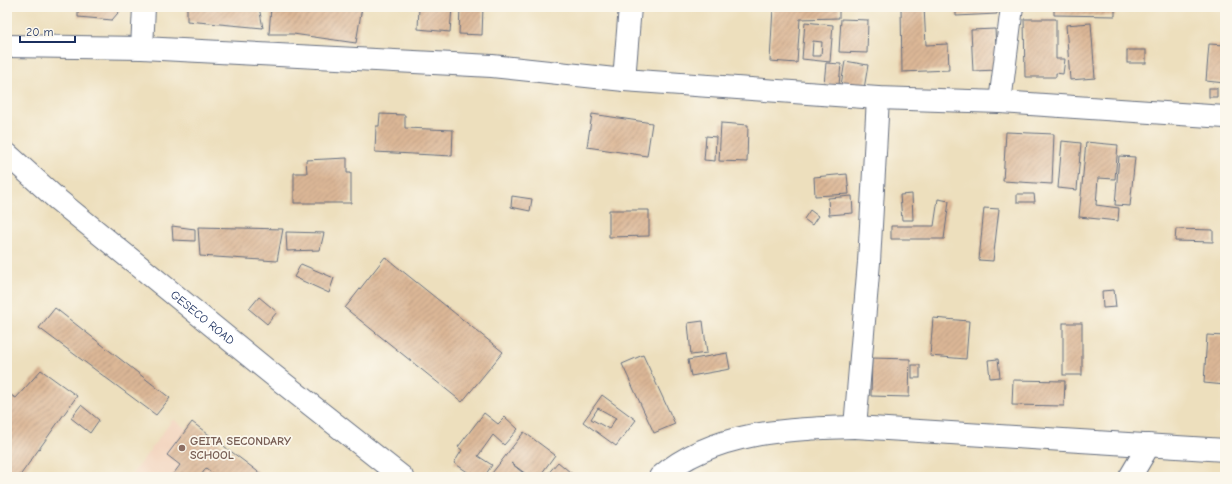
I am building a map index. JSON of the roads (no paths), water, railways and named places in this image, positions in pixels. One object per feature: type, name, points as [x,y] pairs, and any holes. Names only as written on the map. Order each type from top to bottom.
[{"type":"street","points":[[142,48],[144,7]]},
{"type":"street","points":[[624,80],[630,7]]},
{"type":"street","points":[[1000,102],[1012,7]]},
{"type":"street","points":[[7,46],[142,48],[492,66],[624,80],[878,98],[1000,102],[1225,116]]},
{"type":"street","points":[[855,427],[869,262],[878,98]]},
{"type":"street","name":"GESECO ROAD","points":[[7,154],[70,210],[273,375],[402,477]]},
{"type":"street","points":[[660,477],[669,469],[703,451],[735,439],[773,431],[855,427],[1225,450]]},
{"type":"street","points":[[1130,477],[1149,445]]},
{"type":"place","name":"GEITA SECONDARY SCHOOL","points":[[182,448]]}]
